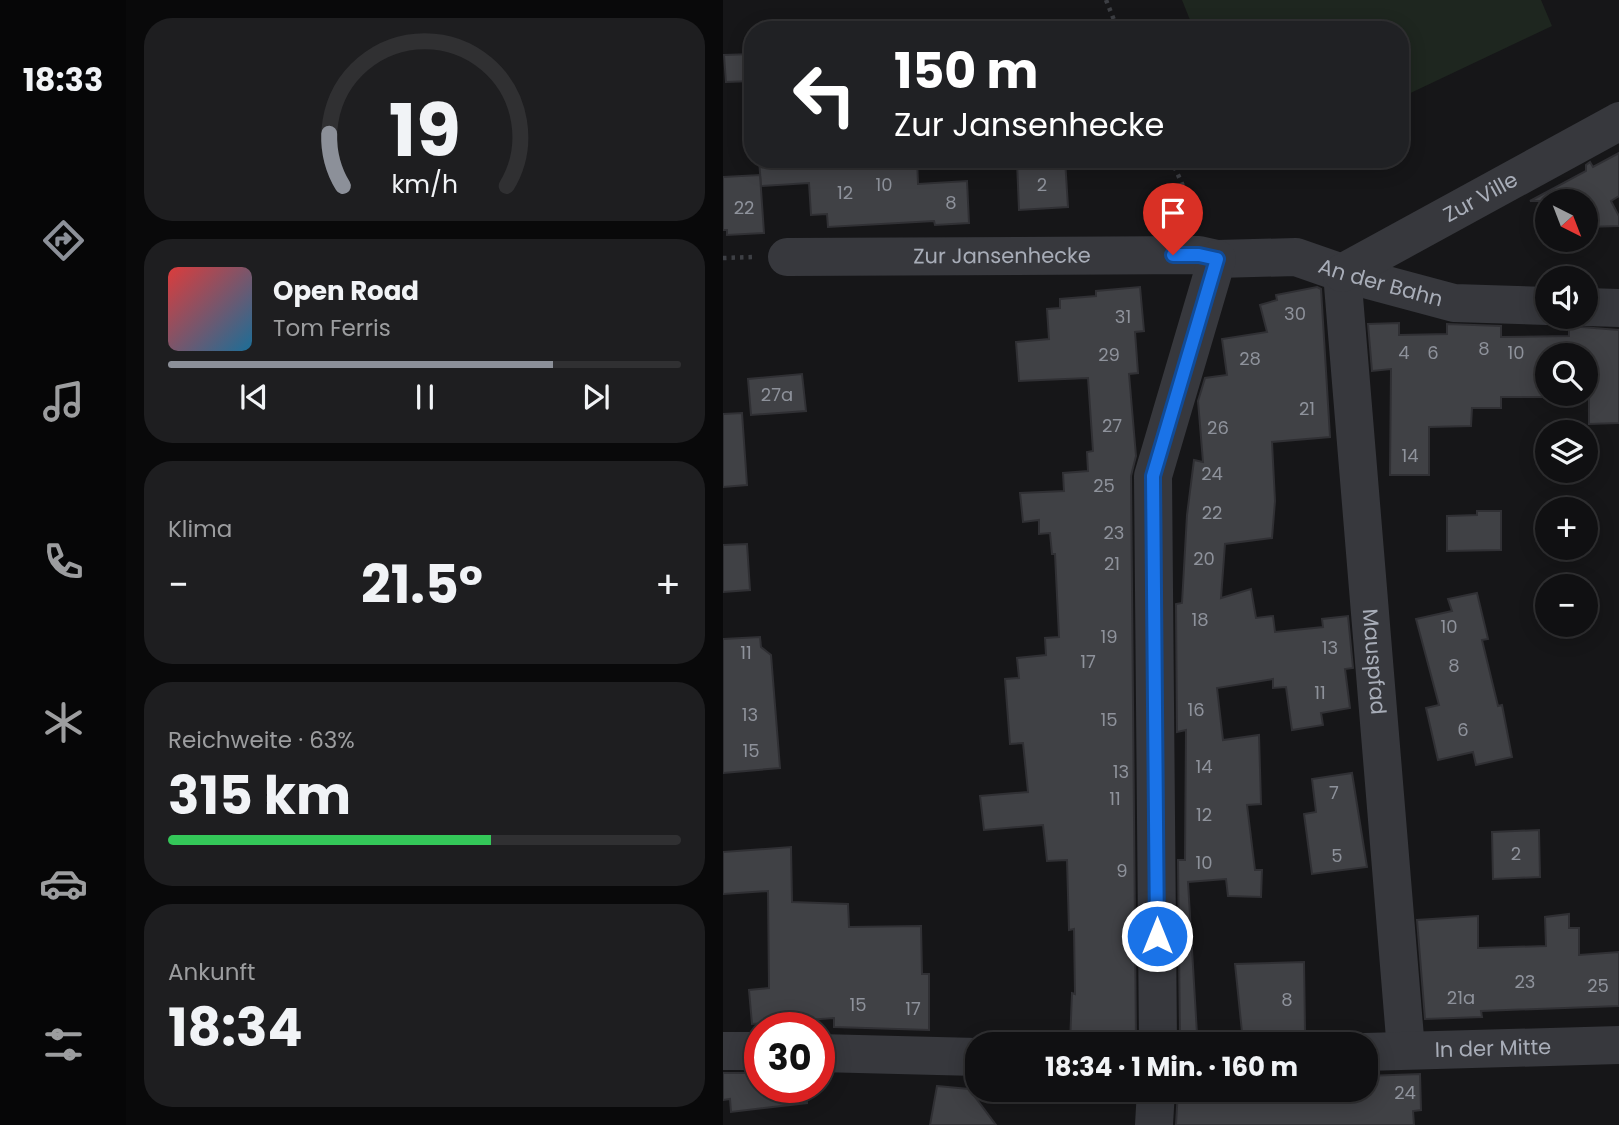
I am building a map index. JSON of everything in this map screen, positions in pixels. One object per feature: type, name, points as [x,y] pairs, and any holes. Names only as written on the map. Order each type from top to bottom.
[{"type":"street","name":"Zur Ville","points":[[1342,273],[1619,121]]},
{"type":"street","name":"Zur Jansenhecke","points":[[787,257],[1199,255],[1217,259]]},
{"type":"street","name":"An der Bahn","points":[[1217,259],[1296,257],[1342,273],[1454,303],[1535,306]]},
{"type":"street","points":[[1158,1032],[1153,476],[1217,259]]},
{"type":"street","name":"Mauspfad","points":[[1342,273],[1406,1050]]},
{"type":"street","points":[[1598,307],[1619,308]]},
{"type":"street","name":"In der Mitte","points":[[1378,1051],[1619,1045]]},
{"type":"street","points":[[723,1051],[744,1051]]},
{"type":"street","points":[[835,1054],[965,1058]]},
{"type":"street","points":[[1154,1125],[1155,1102]]},
{"type":"path","points":[[1106,0],[1115,21]]},
{"type":"path","points":[[1175,168],[1217,259]]},
{"type":"shaded area","points":[[1182,0],[1541,0],[1552,26],[1409,94],[1409,21],[1190,21]]},
{"type":"building","points":[[744,54],[744,81],[726,82],[724,55]]},
{"type":"building","points":[[1619,153],[1619,196],[1611,201],[1619,216],[1619,226],[1598,227],[1598,189],[1552,189],[1586,171],[1586,165],[1590,162],[1593,167]]},
{"type":"building","points":[[760,168],[917,168],[918,184],[967,181],[969,223],[935,225],[934,221],[828,227],[827,214],[811,215],[809,183],[761,186]]},
{"type":"building","points":[[1017,168],[1066,168],[1068,207],[1019,210]]},
{"type":"building","points":[[760,175],[764,233],[727,235],[727,230],[723,230],[723,177]]},
{"type":"building","points":[[1140,287],[1144,331],[1135,332],[1138,373],[1129,374],[1136,456],[1131,476],[1136,1032],[1070,1032],[1072,993],[1075,994],[1074,929],[1069,930],[1067,860],[1047,861],[1043,825],[984,830],[980,796],[1028,792],[1023,743],[1010,744],[1005,679],[1019,678],[1017,658],[1046,655],[1045,638],[1059,637],[1055,554],[1052,554],[1050,533],[1039,534],[1039,520],[1023,522],[1020,493],[1064,491],[1063,473],[1088,471],[1087,452],[1093,451],[1088,378],[1019,381],[1016,342],[1049,339],[1047,309],[1060,308],[1060,299],[1096,296],[1096,291]]},
{"type":"building","points":[[1317,287],[1321,289],[1330,437],[1272,442],[1275,501],[1272,538],[1225,544],[1221,598],[1251,589],[1256,618],[1273,616],[1275,632],[1323,627],[1322,619],[1348,616],[1353,668],[1345,669],[1350,708],[1321,713],[1323,725],[1292,730],[1286,687],[1273,688],[1273,679],[1217,688],[1223,740],[1259,735],[1261,804],[1247,805],[1255,870],[1262,870],[1261,897],[1228,896],[1226,879],[1188,882],[1197,1032],[1180,1032],[1178,860],[1185,860],[1186,730],[1177,732],[1176,604],[1182,603],[1187,515],[1194,460],[1203,462],[1198,401],[1205,378],[1227,375],[1222,339],[1267,332],[1260,305],[1277,300],[1276,295]]},
{"type":"building","points":[[1399,323],[1399,335],[1447,334],[1447,324],[1501,326],[1501,337],[1569,336],[1569,329],[1619,330],[1619,423],[1598,424],[1598,420],[1589,420],[1589,406],[1598,406],[1598,343],[1535,343],[1535,397],[1501,397],[1501,408],[1472,408],[1471,426],[1429,427],[1429,475],[1390,475],[1391,369],[1372,371],[1368,324]]},
{"type":"building","points":[[802,374],[806,411],[751,415],[748,379]]},
{"type":"building","points":[[742,413],[747,485],[723,487],[723,414]]},
{"type":"building","points":[[1477,511],[1501,511],[1501,550],[1447,551],[1447,516],[1477,515]]},
{"type":"building","points":[[747,544],[750,590],[723,592],[723,545]]},
{"type":"building","points":[[1477,593],[1488,639],[1482,640],[1498,706],[1502,705],[1512,757],[1476,765],[1473,752],[1438,760],[1426,708],[1439,705],[1416,619],[1452,611],[1448,599]]},
{"type":"building","points":[[760,637],[761,647],[771,655],[780,768],[723,773],[723,639]]},
{"type":"building","points":[[1352,773],[1367,867],[1312,874],[1304,814],[1316,812],[1312,779]]},
{"type":"building","points":[[1539,830],[1540,877],[1493,879],[1492,832]]},
{"type":"building","points":[[791,847],[792,902],[848,904],[849,927],[921,926],[922,974],[929,974],[929,1030],[835,1027],[835,1012],[751,1012],[749,990],[769,988],[768,891],[723,894],[723,852]]},
{"type":"building","points":[[1569,914],[1569,928],[1579,928],[1579,955],[1619,952],[1619,1006],[1481,1011],[1482,1017],[1425,1019],[1417,920],[1478,916],[1478,948],[1546,946],[1545,917]]},
{"type":"building","points":[[1304,962],[1305,1032],[1242,1032],[1235,964]]},
{"type":"building","points":[[723,1073],[744,1073],[744,1103],[807,1103],[731,1112],[730,1099],[723,1100]]},
{"type":"building","points":[[1420,1074],[1421,1110],[1413,1111],[1414,1125],[1176,1125],[1177,1102],[1378,1102],[1378,1076]]},
{"type":"building","points":[[937,1086],[965,1089],[965,1102],[979,1102],[996,1125],[930,1125]]},
{"type":"route","points":[[1157,936],[1153,476],[1217,259],[1199,255],[1173,255]]}]
